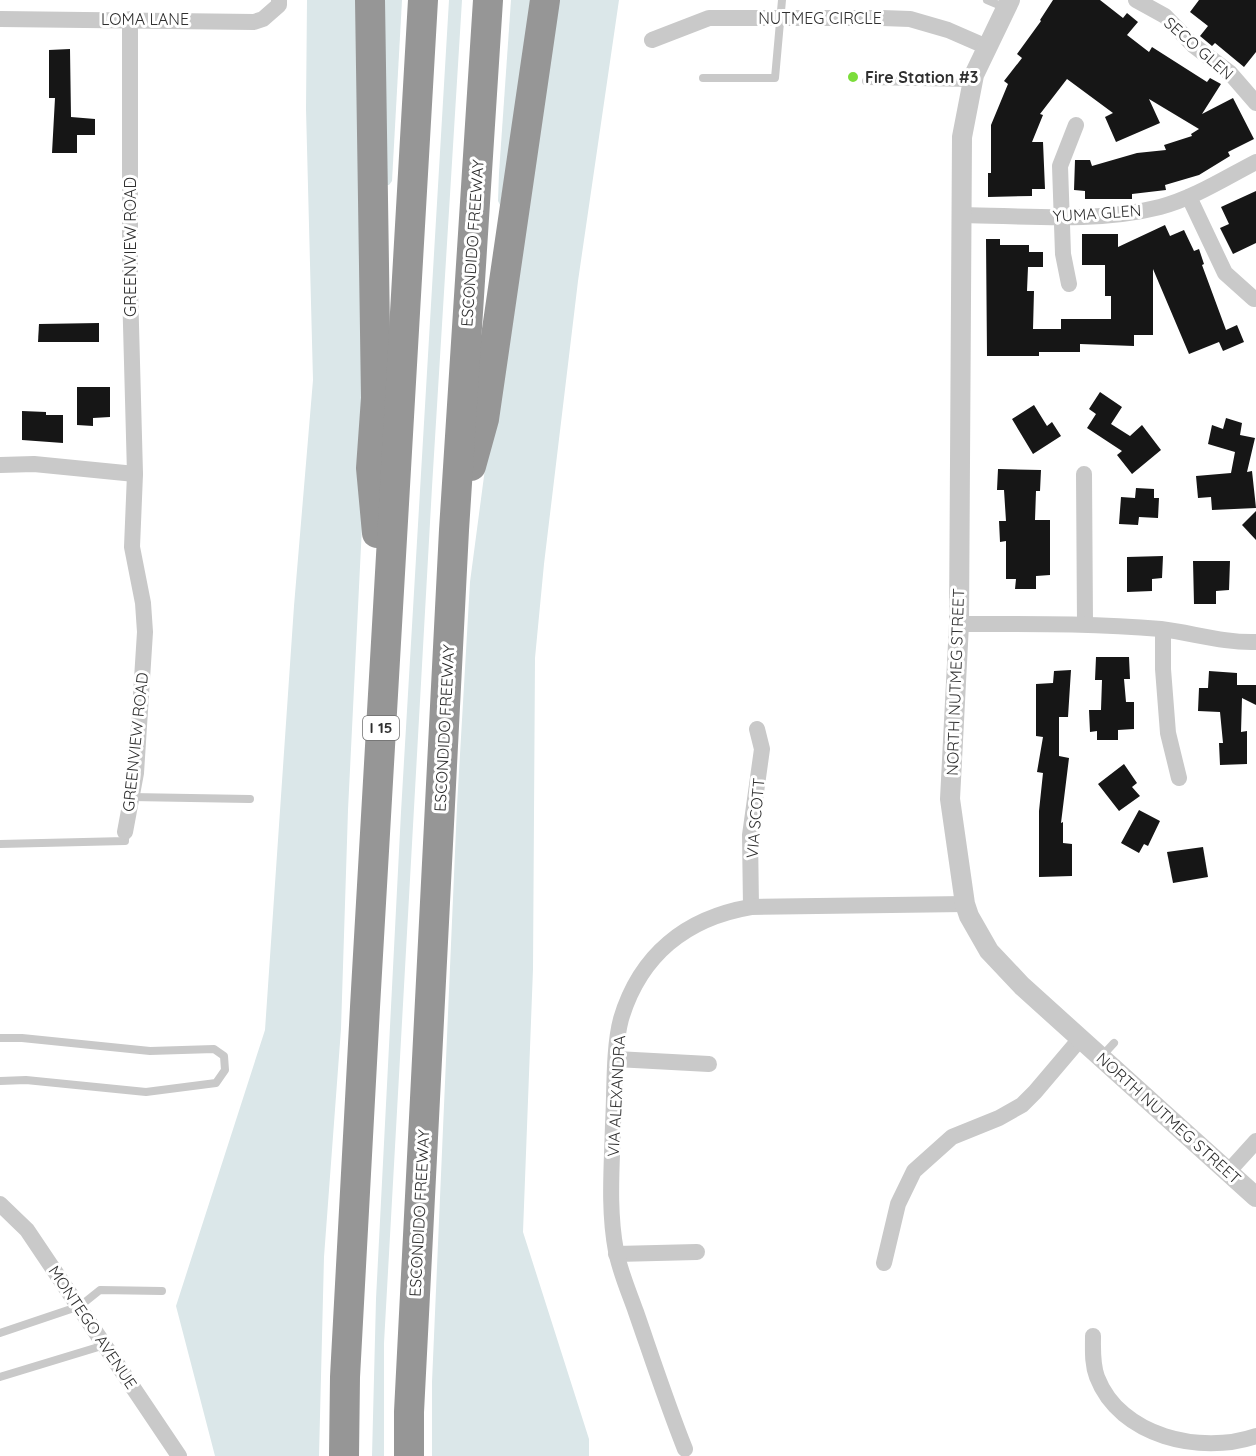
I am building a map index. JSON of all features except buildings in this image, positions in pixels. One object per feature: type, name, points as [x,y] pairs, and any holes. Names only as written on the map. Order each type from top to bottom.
[{"type":"highway","points":[[370,0],[376,398],[371,468],[386,639]]},
{"type":"highway","name":"I 15","points":[[344,1456],[346,1365],[423,0]]},
{"type":"highway","name":"ESCONDIDO FREEWAY","points":[[409,1456],[409,1412],[454,530],[488,0]]},
{"type":"highway","points":[[454,530],[484,419],[545,0]]},
{"type":"street","name":"LOMA LANE","points":[[0,19],[254,22],[263,19],[279,5],[279,0]]},
{"type":"street","name":"SECO GLEN","points":[[1136,0],[1165,16],[1193,45],[1230,73],[1256,103]]},
{"type":"street","name":"NORTH NUTMEG STREET","points":[[1008,4],[972,83],[962,137],[959,624],[950,799],[965,904],[969,916],[989,951],[1011,968],[1080,1039],[1107,1050],[1228,1172],[1256,1197]]},
{"type":"street","name":"NUTMEG CIRCLE","points":[[652,40],[709,18],[910,19],[948,30],[987,47]]},
{"type":"street","name":"GREENVIEW ROAD","points":[[125,832],[135,773],[145,632],[143,603],[132,547],[135,474],[130,288],[130,19]]},
{"type":"street","points":[[1069,284],[1062,254],[1060,166],[1076,125]]},
{"type":"street","name":"YUMA GLEN","points":[[963,215],[1062,217],[1129,213],[1162,206],[1189,196],[1256,162]]},
{"type":"street","points":[[1189,196],[1226,273],[1254,299]]},
{"type":"street","points":[[0,465],[34,464],[135,474]]},
{"type":"street","points":[[1084,474],[1085,623]]},
{"type":"street","points":[[959,624],[1085,623],[1163,630],[1240,643],[1256,642]]},
{"type":"street","points":[[1163,630],[1163,669],[1168,733],[1179,778]]},
{"type":"street","name":"VIA SCOTT","points":[[751,907],[750,835],[762,749],[757,729]]},
{"type":"street","name":"VIA ALEXANDRA","points":[[685,1449],[616,1254],[612,1222],[611,1176],[616,1059],[621,1021],[630,996],[658,951],[695,923],[728,911],[751,907],[965,904]]},
{"type":"street","points":[[884,1263],[897,1204],[914,1171],[952,1137],[999,1118],[1022,1104],[1080,1039]]},
{"type":"street","points":[[616,1059],[709,1064]]},
{"type":"street","points":[[1228,1172],[1256,1141]]},
{"type":"street","name":"MONTEGO AVENUE","points":[[0,1204],[27,1230],[179,1456]]},
{"type":"street","points":[[616,1254],[697,1252]]},
{"type":"street","points":[[1093,1336],[1093,1359],[1098,1378],[1110,1400],[1130,1418],[1156,1433],[1185,1442],[1211,1445],[1256,1436]]},
{"type":"lane","points":[[703,78],[775,78],[782,0]]},
{"type":"lane","points":[[987,0],[1008,4]]},
{"type":"lane","points":[[866,81],[972,83]]},
{"type":"lane","points":[[131,797],[250,799]]},
{"type":"lane","points":[[0,844],[125,841],[125,832]]},
{"type":"lane","points":[[0,1038],[22,1038],[150,1051],[214,1049],[224,1056],[225,1070],[216,1083],[146,1092],[26,1080],[0,1081]]},
{"type":"lane","points":[[0,1333],[80,1306],[100,1290],[162,1291]]},
{"type":"lane","points":[[0,1377],[105,1345]]},
{"type":"shaded area","points":[[307,0],[358,0],[363,506],[348,810],[341,1029],[324,1257],[319,1456],[215,1456],[176,1306],[265,1030],[294,606],[313,380],[306,109]]},
{"type":"shaded area","points":[[377,0],[402,0],[392,181],[389,185],[382,185]]},
{"type":"shaded area","points":[[449,0],[462,0],[384,1343],[384,1456],[372,1456],[376,1299],[401,812]]},
{"type":"shaded area","points":[[511,0],[537,0],[500,205],[498,201],[499,173]]},
{"type":"shaded area","points":[[557,0],[619,0],[578,281],[535,658],[533,969],[523,1232],[589,1439],[589,1456],[432,1456],[432,1382],[457,806],[470,582],[508,295]]},
{"type":"place","name":"Fire Station #3","points":[[853,77]]}]
